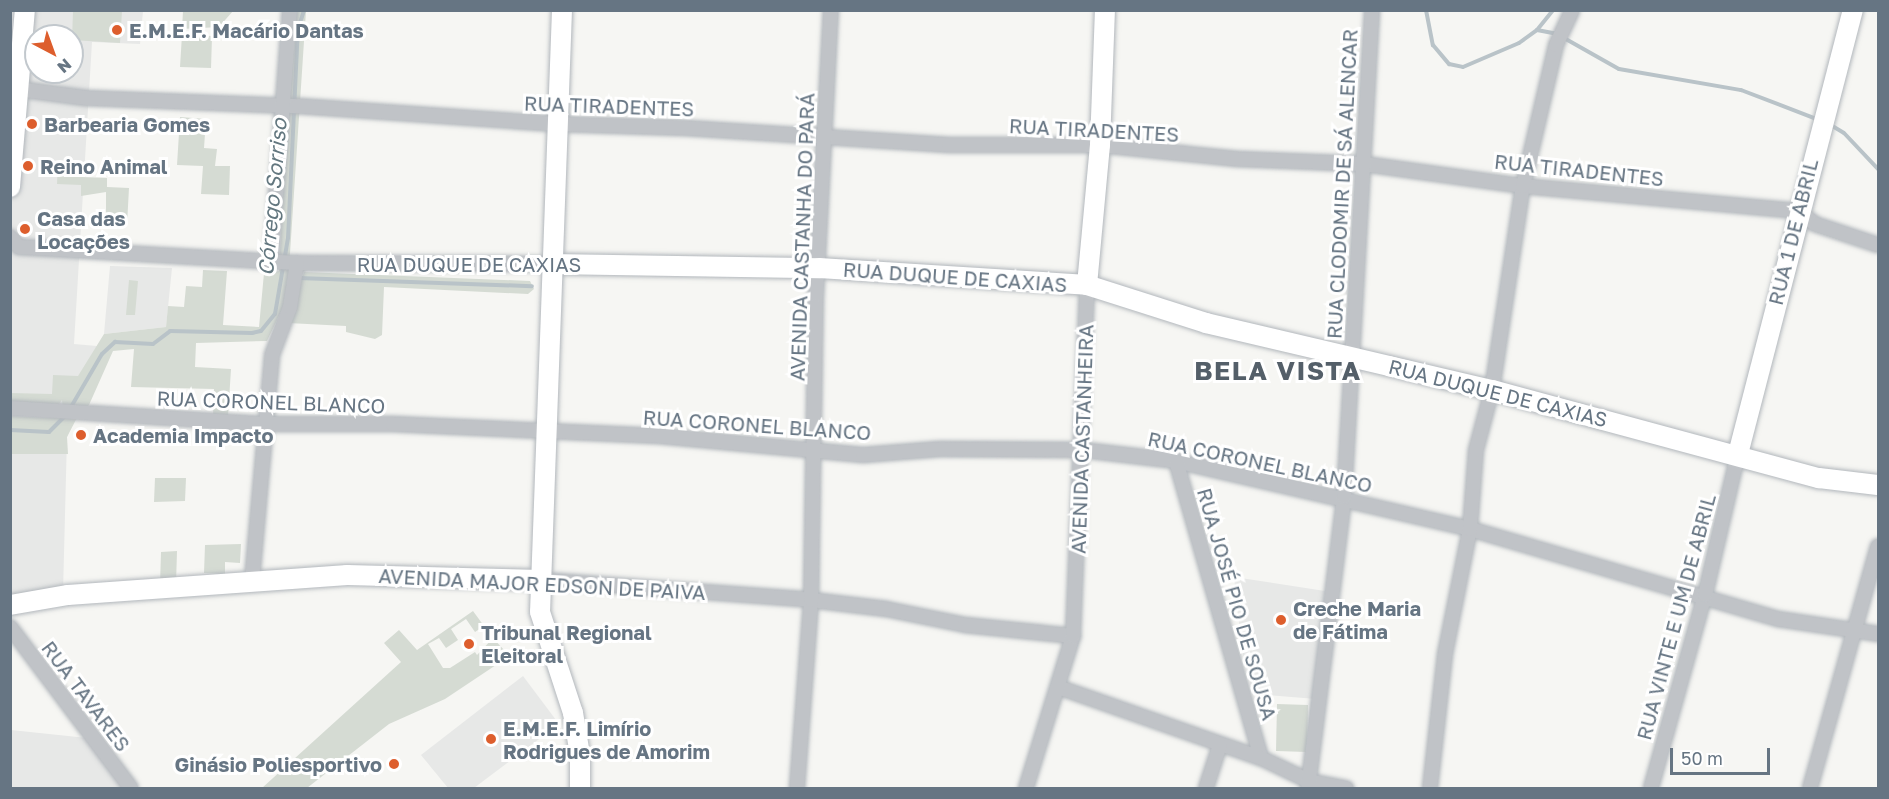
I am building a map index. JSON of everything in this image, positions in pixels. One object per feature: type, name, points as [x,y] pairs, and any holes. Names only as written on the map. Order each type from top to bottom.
[{"type":"street","points":[[10,187],[14,88],[25,10]]},
{"type":"street","points":[[252,579],[263,424],[272,355],[290,307],[284,262],[290,10]]},
{"type":"street","points":[[562,10],[550,264],[540,612],[573,713],[580,755],[580,789]]},
{"type":"street","name":"AVENIDA CASTANHA DO PARÁ","points":[[798,789],[811,600],[816,447],[816,294],[831,10]]},
{"type":"street","name":"AVENIDA CASTANHEIRA","points":[[1026,789],[1073,636],[1083,450],[1088,285],[1100,146],[1106,10]]},
{"type":"street","name":"RUA CLODOMIR DE SÁ ALENCAR","points":[[1308,785],[1344,497],[1372,10]]},
{"type":"street","points":[[1430,789],[1445,654],[1470,529],[1476,450],[1492,390],[1522,186],[1556,45],[1572,10]]},
{"type":"street","name":"RUA 1 DE ABRIL","points":[[1738,454],[1798,211],[1853,10]]},
{"type":"street","name":"RUA TIRADENTES","points":[[14,88],[86,98],[289,105],[556,124],[826,136],[949,145],[1100,146],[1237,159],[1364,164],[1522,186],[1798,211],[1815,224],[1878,245]]},
{"type":"street","name":"RUA DUQUE DE CAXIAS","points":[[10,237],[19,247],[284,262],[819,268],[1088,285],[1206,323],[1492,390],[1738,454],[1819,478],[1878,485]]},
{"type":"street","name":"RUA CORONEL BLANCO","points":[[10,408],[263,424],[546,431],[816,447],[864,455],[940,449],[1083,450],[1176,461],[1344,497],[1470,529],[1705,595],[1778,619],[1856,628],[1878,634]]},
{"type":"street","name":"RUA VINTE E UM DE ABRIL","points":[[1651,789],[1705,595],[1738,454]]},
{"type":"street","name":"RUA JOSÉ PIO DE SOUSA","points":[[1176,461],[1261,758]]},
{"type":"street","points":[[1810,789],[1878,546]]},
{"type":"street","name":"AVENIDA MAJOR EDSON DE PAIVA","points":[[10,605],[68,596],[252,579],[348,575],[541,580],[811,600],[886,609],[965,625],[1073,636]]},
{"type":"street","name":"RUA TAVARES","points":[[10,627],[131,789]]},
{"type":"street","points":[[1058,687],[1261,758],[1308,785],[1346,789]]},
{"type":"street","points":[[1206,789],[1220,745]]},
{"type":"shaded area","points":[[183,10],[233,11],[219,27],[182,29]]},
{"type":"shaded area","points":[[11,11],[143,11],[140,44],[92,42],[74,344],[97,346],[94,367],[67,437],[63,593],[11,605]]},
{"type":"shaded area","points":[[73,11],[122,11],[120,43],[84,41],[84,24],[73,24]]},
{"type":"shaded area","points":[[298,11],[306,11],[287,299],[267,341],[196,343],[195,367],[231,369],[228,416],[213,415],[214,389],[131,387],[134,349],[113,351],[89,405],[81,410],[67,437],[68,454],[11,454],[10,416],[50,418],[62,416],[63,409],[62,400],[58,405],[11,403],[11,393],[52,394],[53,375],[78,376],[104,334],[166,327],[168,306],[184,307],[186,286],[202,287],[203,270],[227,271],[223,325],[259,327],[264,273],[279,271],[292,21]]},
{"type":"shaded area","points":[[182,35],[212,36],[211,68],[180,67]]},
{"type":"shaded area","points":[[180,117],[206,119],[204,148],[217,149],[215,166],[230,166],[229,195],[201,194],[203,166],[177,165]]},
{"type":"shaded area","points":[[58,162],[82,163],[82,177],[107,178],[107,187],[129,188],[127,225],[106,225],[106,192],[81,196],[81,185],[57,184]]},
{"type":"shaded area","points":[[110,266],[172,268],[166,327],[104,334]]},
{"type":"shaded area","points":[[304,272],[530,281],[534,289],[528,294],[384,287],[382,335],[375,339],[346,332],[346,326],[288,323]]},
{"type":"shaded area","points":[[129,280],[138,281],[135,315],[126,315]]},
{"type":"shaded area","points":[[155,478],[186,478],[185,501],[154,502]]},
{"type":"shaded area","points":[[241,544],[240,563],[225,562],[225,574],[204,573],[205,545]]},
{"type":"shaded area","points":[[177,551],[176,584],[160,585],[161,552]]},
{"type":"shaded area","name":"Creche Maria de Fátima","points":[[1234,577],[1325,591],[1316,699],[1253,694],[1242,650]]},
{"type":"shaded area","points":[[473,611],[484,626],[475,632],[466,619],[451,629],[458,640],[446,648],[439,638],[428,644],[443,668],[450,668],[475,652],[477,655],[493,638],[504,650],[505,659],[445,699],[389,724],[307,788],[262,788],[401,662],[384,643],[399,630],[417,650]]},
{"type":"shaded area","points":[[523,676],[559,724],[474,788],[448,788],[421,755]]},
{"type":"shaded area","points":[[1277,704],[1308,705],[1307,752],[1276,751]]},
{"type":"shaded area","points":[[11,730],[87,738],[124,788],[11,788]]},
{"type":"waterway","name":"Córrego Sorriso","points":[[71,407],[102,354],[115,342],[153,344],[170,331],[252,333],[261,331],[275,314],[288,238],[298,29],[304,10]]},
{"type":"waterway","name":"Córrego Sorriso","points":[[1426,10],[1433,45],[1449,64],[1463,67],[1519,43],[1537,30],[1553,10]]},
{"type":"waterway","points":[[1537,30],[1557,34]]},
{"type":"waterway","points":[[1564,38],[1619,69],[1741,90],[1819,120]]},
{"type":"waterway","points":[[1829,124],[1844,133],[1878,169]]},
{"type":"waterway","points":[[298,278],[532,286]]},
{"type":"waterway","name":"Córrego Sorriso","points":[[10,430],[49,432],[65,416]]},
{"type":"place","name":"E.M.E.F. Macário Dantas","points":[[117,30]]},
{"type":"place","name":"Barbearia Gomes","points":[[32,124]]},
{"type":"place","name":"Reino Animal","points":[[28,166]]},
{"type":"place","name":"Casa das Locações","points":[[25,229]]},
{"type":"place","name":"Academia Impacto","points":[[81,435]]},
{"type":"place","name":"Creche Maria de Fátima","points":[[1281,620]]},
{"type":"place","name":"Tribunal Regional Eleitoral","points":[[469,644]]},
{"type":"place","name":"E.M.E.F. Limírio Rodrigues de Amorim","points":[[491,739]]},
{"type":"place","name":"Ginásio Poliesportivo","points":[[394,764]]},
{"type":"district","name":"BELA VISTA","points":[[1278,371]]}]
